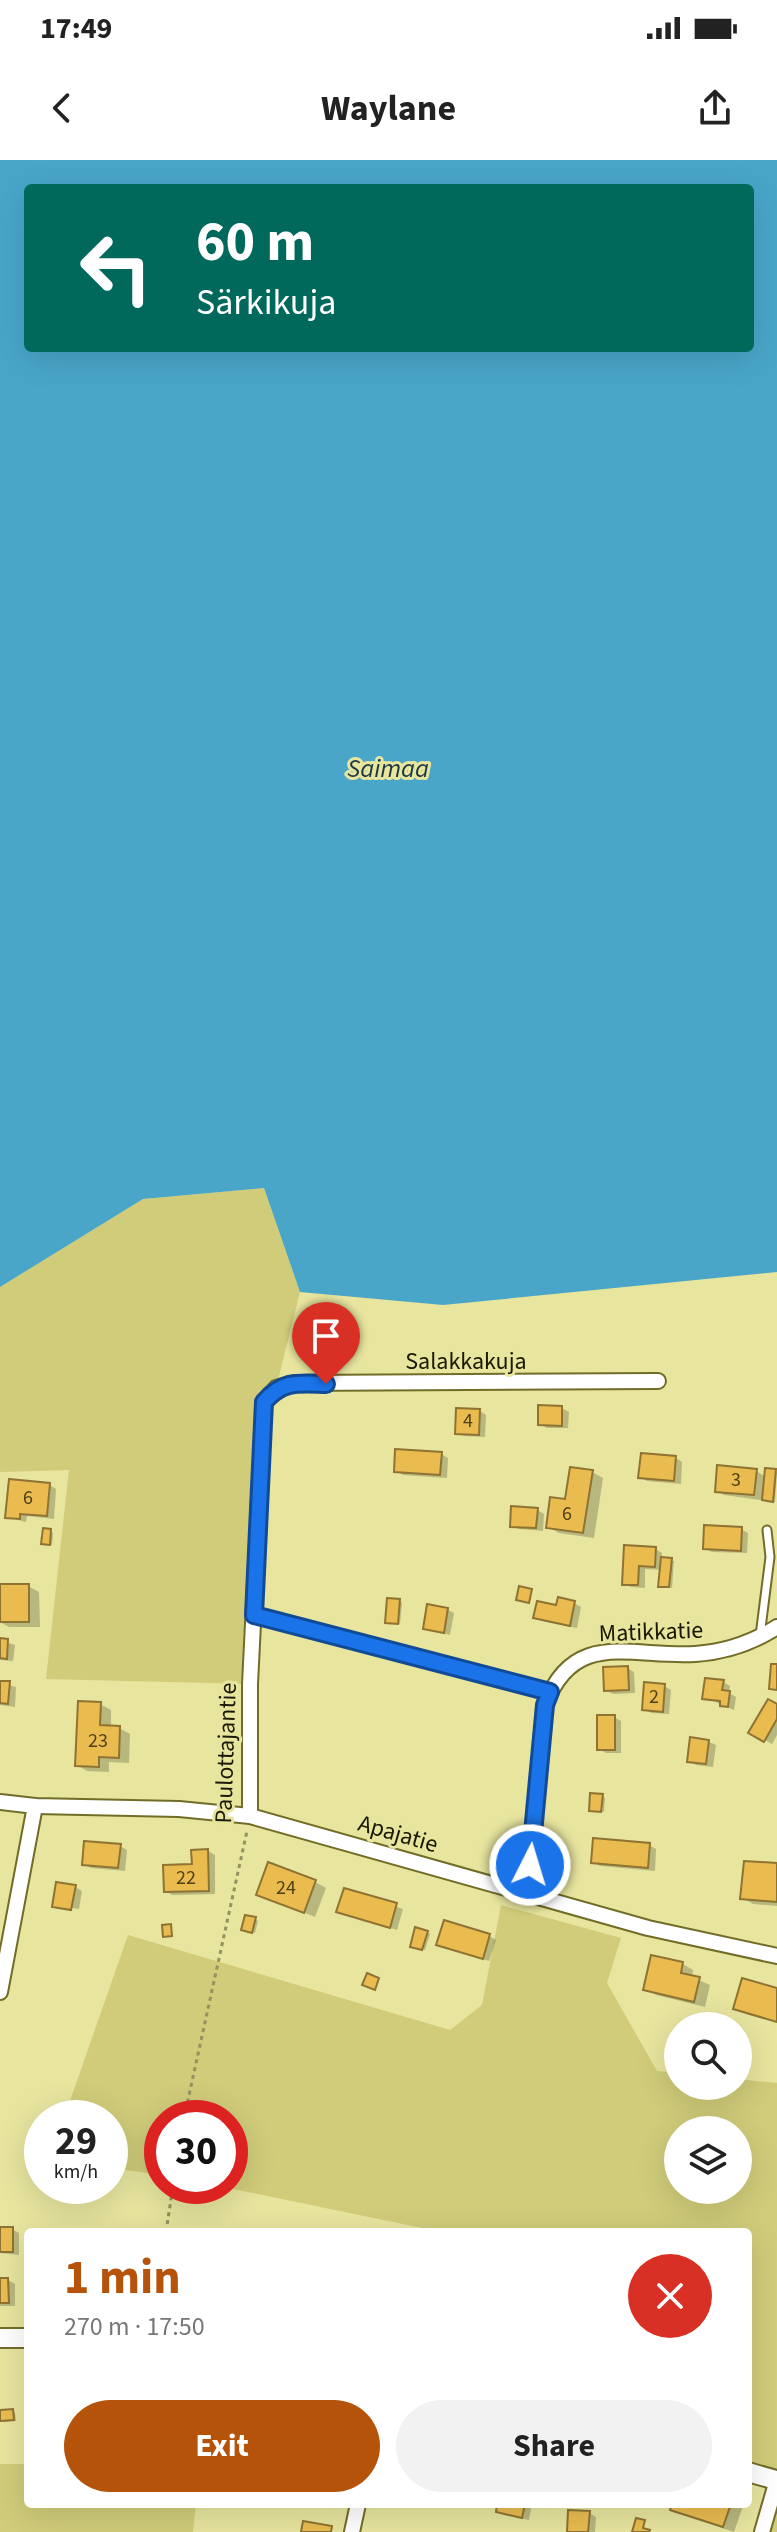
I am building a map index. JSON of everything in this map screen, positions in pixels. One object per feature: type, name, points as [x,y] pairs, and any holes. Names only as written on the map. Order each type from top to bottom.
[{"type":"street","name":"Salakkakuja","points":[[276,1388],[295,1383],[658,1381]]},
{"type":"street","name":"Paulottajantie","points":[[250,1816],[250,1684],[264,1402],[276,1388]]},
{"type":"street","points":[[254,1615],[550,1692]]},
{"type":"street","name":"Matikkatie","points":[[527,1895],[545,1705],[557,1679],[576,1661],[599,1651],[697,1654],[728,1650],[777,1627]]},
{"type":"street","name":"Apajatie","points":[[0,1802],[35,1806],[179,1809],[250,1816],[648,1928],[777,1956]]},
{"type":"street","points":[[0,1992],[35,1806]]},
{"type":"street","points":[[0,2338],[24,2338]]},
{"type":"street","points":[[752,2473],[776,2480],[762,2532]]},
{"type":"street","points":[[352,2532],[357,2508]]},
{"type":"lane","points":[[759,1638],[770,1557],[767,1530]]},
{"type":"path","name":"Paulottajantie","points":[[188,2100],[250,1816]]},
{"type":"path","points":[[167,2228],[170,2204]]},
{"type":"shaded area","points":[[264,1188],[300,1292],[276,1388],[264,1402],[250,1684],[46,1679],[69,1470],[0,1472],[0,1287],[143,1199]]},
{"type":"shaded area","points":[[501,1905],[621,1938],[607,1983],[657,2071],[664,2072],[664,2100],[752,2100],[752,2080],[777,2083],[777,2532],[762,2532],[776,2480],[752,2473],[752,2228],[422,2228],[248,2192],[248,2100],[144,2100],[144,2173],[128,2170],[128,2100],[70,2100],[128,1935],[450,2030],[482,2005]]},
{"type":"shaded area","points":[[0,2464],[24,2464],[24,2508],[196,2508],[193,2532],[0,2532]]},
{"type":"water","name":"Saimaa","points":[[0,160],[777,160],[777,1272],[443,1305],[300,1292],[264,1188],[143,1199],[0,1287]]},
{"type":"building","points":[[538,1405],[562,1406],[562,1426],[538,1425]]},
{"type":"building","points":[[456,1408],[480,1409],[479,1435],[455,1434]]},
{"type":"building","points":[[395,1449],[442,1452],[440,1475],[394,1472]]},
{"type":"building","points":[[641,1453],[676,1456],[674,1481],[638,1478]]},
{"type":"building","points":[[717,1465],[757,1469],[754,1495],[715,1492]]},
{"type":"building","points":[[570,1467],[593,1470],[583,1533],[546,1528],[550,1497],[565,1499]]},
{"type":"building","points":[[765,1468],[776,1469],[773,1502],[762,1500]]},
{"type":"building","points":[[9,1479],[50,1483],[47,1516],[20,1514],[20,1519],[5,1518]]},
{"type":"building","points":[[511,1506],[538,1508],[536,1528],[510,1527]]},
{"type":"building","points":[[704,1525],[742,1527],[741,1551],[703,1549]]},
{"type":"building","points":[[43,1528],[51,1529],[50,1545],[41,1544]]},
{"type":"building","points":[[624,1545],[656,1547],[655,1567],[639,1566],[638,1585],[622,1585]]},
{"type":"building","points":[[661,1557],[672,1558],[669,1587],[658,1587]]},
{"type":"building","points":[[0,1584],[29,1584],[29,1622],[0,1622]]},
{"type":"building","points":[[519,1586],[532,1589],[529,1603],[516,1600]]},
{"type":"building","points":[[558,1597],[575,1601],[570,1626],[533,1618],[537,1601],[556,1605]]},
{"type":"building","points":[[387,1598],[400,1599],[398,1624],[385,1623]]},
{"type":"building","points":[[427,1604],[448,1608],[444,1633],[423,1629]]},
{"type":"building","points":[[0,1638],[8,1639],[7,1659],[0,1658]]},
{"type":"building","points":[[771,1664],[777,1664],[777,1690],[769,1689]]},
{"type":"building","points":[[628,1666],[629,1690],[604,1691],[603,1667]]},
{"type":"building","points":[[705,1678],[724,1680],[722,1690],[730,1691],[728,1707],[720,1706],[720,1701],[702,1699]]},
{"type":"building","points":[[0,1681],[10,1681],[8,1704],[0,1703]]},
{"type":"building","points":[[644,1682],[665,1684],[663,1712],[642,1710]]},
{"type":"building","points":[[768,1699],[777,1704],[777,1719],[764,1742],[748,1733]]},
{"type":"building","points":[[78,1701],[101,1702],[100,1725],[120,1726],[119,1758],[99,1757],[99,1767],[75,1766]]},
{"type":"building","points":[[597,1715],[615,1715],[615,1750],[597,1750]]},
{"type":"building","points":[[690,1737],[709,1740],[706,1764],[687,1762]]},
{"type":"building","points":[[590,1793],[603,1794],[601,1812],[589,1811]]},
{"type":"building","points":[[593,1838],[650,1843],[648,1868],[591,1863]]},
{"type":"building","points":[[84,1841],[121,1844],[118,1868],[82,1865]]},
{"type":"building","points":[[208,1849],[209,1891],[164,1892],[163,1865],[192,1864],[191,1850]]},
{"type":"building","points":[[744,1861],[777,1863],[777,1902],[740,1899]]},
{"type":"building","points":[[268,1862],[316,1880],[304,1913],[256,1895]]},
{"type":"building","points":[[56,1882],[76,1885],[71,1910],[52,1907]]},
{"type":"building","points":[[344,1888],[397,1903],[390,1928],[336,1912]]},
{"type":"building","points":[[245,1915],[256,1917],[252,1933],[241,1930]]},
{"type":"building","points":[[444,1920],[490,1934],[483,1959],[436,1945]]},
{"type":"building","points":[[171,1924],[172,1936],[163,1937],[162,1925]]},
{"type":"building","points":[[415,1927],[428,1931],[422,1950],[410,1947]]},
{"type":"building","points":[[651,1955],[683,1962],[681,1973],[700,1977],[694,2002],[643,1990]]},
{"type":"building","points":[[367,1973],[379,1978],[375,1990],[362,1985]]},
{"type":"building","points":[[742,1978],[777,1988],[777,2022],[752,2015],[752,2012],[733,2009]]},
{"type":"building","points":[[0,2227],[13,2227],[13,2252],[0,2252]]},
{"type":"building","points":[[0,2278],[8,2278],[9,2303],[0,2303]]},
{"type":"building","points":[[13,2409],[14,2420],[0,2421],[0,2410]]},
{"type":"building","points":[[496,2508],[524,2508],[522,2518],[496,2512]]},
{"type":"building","points":[[671,2508],[730,2508],[723,2527]]},
{"type":"building","points":[[568,2510],[590,2511],[588,2532],[567,2532]]},
{"type":"building","points":[[636,2518],[645,2520],[643,2528],[649,2532],[632,2532]]},
{"type":"building","points":[[303,2521],[332,2526],[331,2532],[301,2532]]},
{"type":"route","points":[[326,1384],[295,1383],[276,1388],[264,1402],[254,1615],[550,1692],[545,1705],[530,1865]]}]
